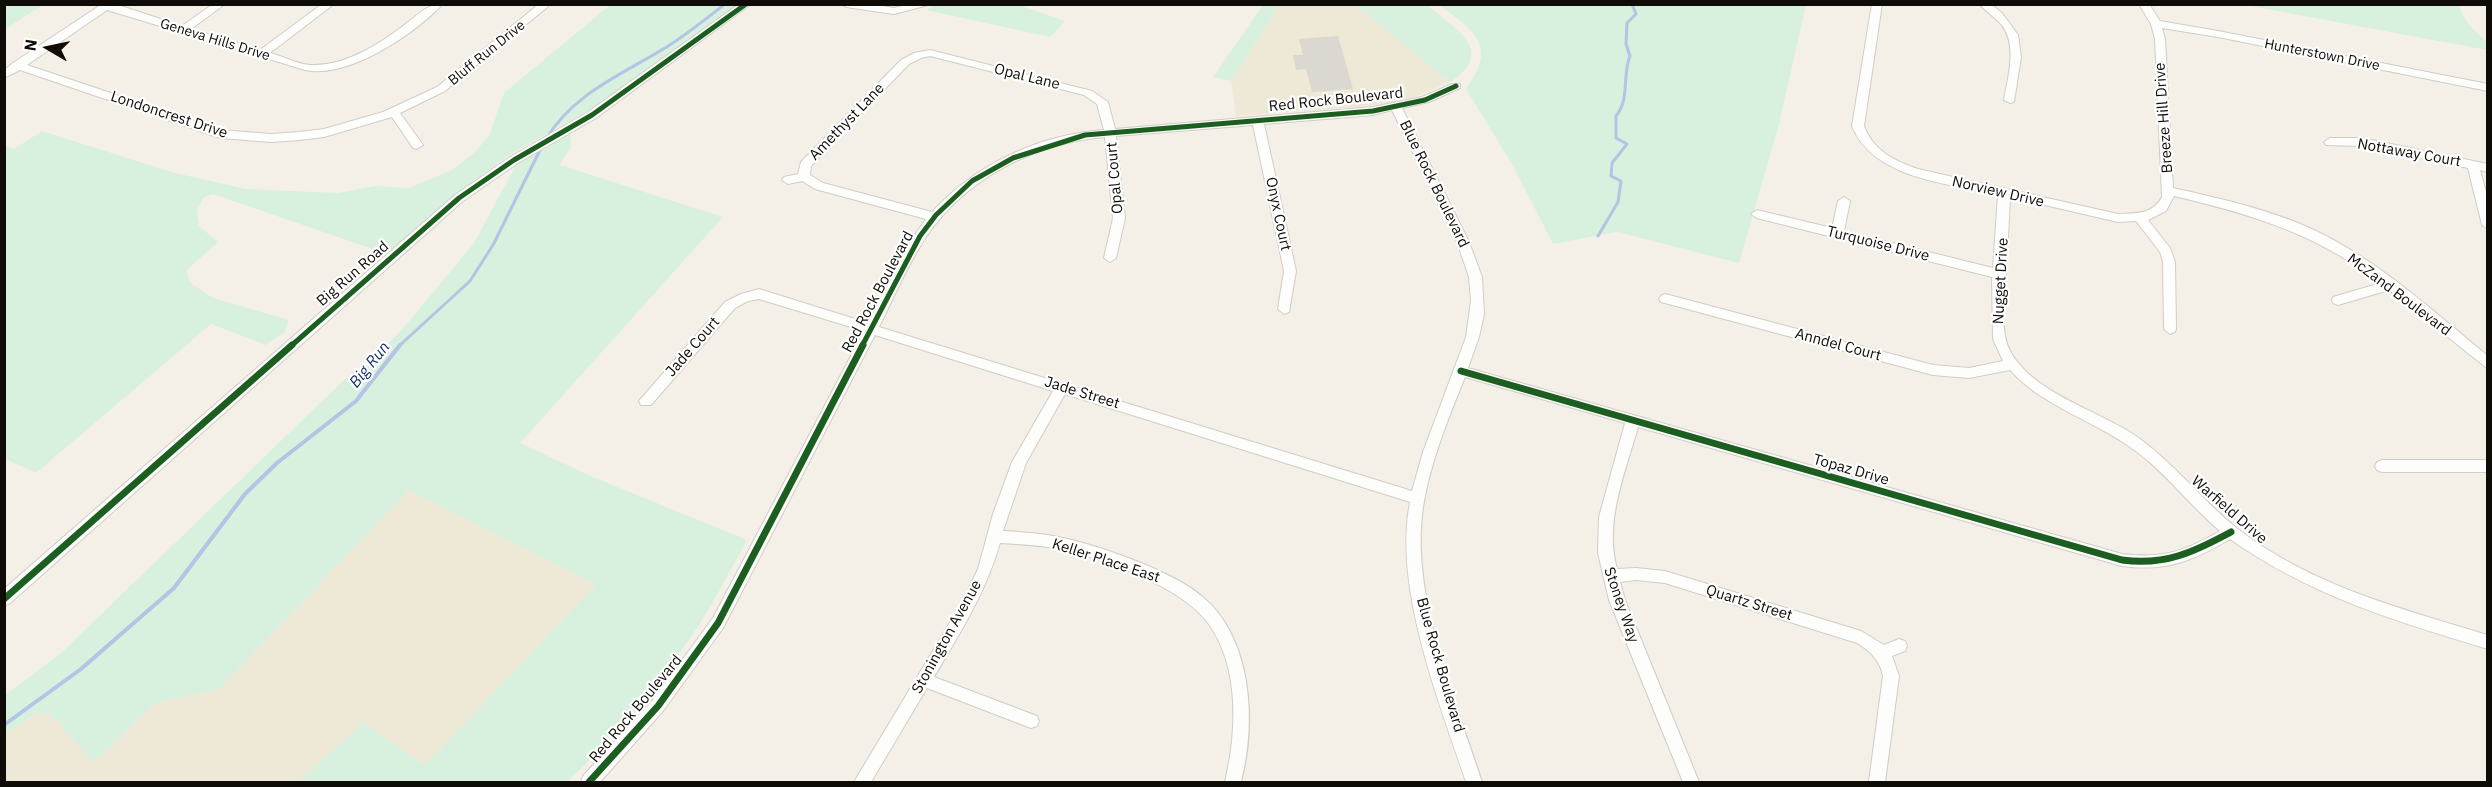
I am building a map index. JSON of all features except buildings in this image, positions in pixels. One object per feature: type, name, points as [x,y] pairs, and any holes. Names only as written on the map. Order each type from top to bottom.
[{"type":"street","points":[[183,30],[220,4]]},
{"type":"street","points":[[261,54],[329,4]]},
{"type":"street","name":"Geneva Hills Drive","points":[[108,6],[309,68],[346,63],[370,54],[438,4]]},
{"type":"street","name":"Bluff Run Drive","points":[[394,112],[460,77],[546,4]]},
{"type":"street","name":"Big Run Road","points":[[4,599],[459,198],[514,160],[569,129],[654,73],[746,4]]},
{"type":"street","points":[[846,4],[894,11],[927,4]]},
{"type":"street","name":"Norview Drive","points":[[1876,4],[1859,119],[1860,135],[1882,158],[1904,169],[2004,194],[2102,215],[2140,218]]},
{"type":"street","points":[[1984,4],[2007,22],[2016,42],[2010,100]]},
{"type":"street","name":"Breeze Hill Drive","points":[[2140,218],[2149,216],[2162,208],[2167,203],[2168,191],[2160,39],[2156,24],[2144,4]]},
{"type":"street","points":[[4,75],[108,6]]},
{"type":"street","name":"Hunterstown Drive","points":[[2156,24],[2218,34],[2487,88]]},
{"type":"street","name":"Opal Lane","points":[[917,51],[1088,93],[1102,102],[1110,132]]},
{"type":"street","name":"Amethyst Lane","points":[[917,51],[805,165],[804,177],[819,186],[933,217]]},
{"type":"street","name":"Londoncrest Drive","points":[[17,65],[220,134],[242,137],[271,138],[324,133],[394,112]]},
{"type":"street","name":"Red Rock Boulevard","points":[[589,783],[640,728],[690,664],[718,623],[920,236],[933,217],[967,184],[1018,155],[1051,143],[1110,132],[1396,107],[1425,100],[1456,86]]},
{"type":"street","name":"Blue Rock Boulevard","points":[[1396,107],[1472,264],[1477,288],[1478,311],[1475,335],[1430,455],[1418,499],[1414,555],[1420,601],[1474,783]]},
{"type":"street","points":[[394,112],[417,145]]},
{"type":"street","name":"Onyx Court","points":[[1258,120],[1290,271],[1284,309]]},
{"type":"street","name":"Opal Court","points":[[1110,132],[1119,218],[1110,258]]},
{"type":"street","name":"Nottaway Court","points":[[2330,142],[2362,142],[2487,168]]},
{"type":"street","points":[[2473,165],[2487,225]]},
{"type":"street","points":[[788,180],[804,177]]},
{"type":"street","name":"McZand Boulevard","points":[[2168,191],[2245,210],[2312,234],[2390,285],[2487,364]]},
{"type":"street","name":"Nugget Drive","points":[[2004,194],[1998,339],[2013,364]]},
{"type":"street","points":[[1837,234],[1844,201]]},
{"type":"street","name":"Turquoise Drive","points":[[1757,214],[2000,274]]},
{"type":"street","points":[[2140,218],[2166,251],[2169,262],[2170,329]]},
{"type":"street","points":[[2338,300],[2390,285]]},
{"type":"street","name":"Jade Street","points":[[743,291],[873,328],[1418,499]]},
{"type":"street","name":"Jade Court","points":[[646,401],[743,291]]},
{"type":"street","name":"Anndel Court","points":[[1665,299],[1933,370],[1969,373],[2013,364]]},
{"type":"street","name":"Warfield Drive","points":[[2013,364],[2050,394],[2108,425],[2142,447],[2231,532],[2266,558],[2308,582],[2382,610],[2487,642]]},
{"type":"street","name":"Topaz Drive","points":[[1461,371],[2122,560],[2144,564],[2180,560],[2231,532]]},
{"type":"street","name":"Stonington Avenue","points":[[862,783],[966,609],[985,569],[1005,496],[1018,462],[1062,387]]},
{"type":"street","name":"Stoney Way","points":[[1633,420],[1606,516],[1605,553],[1617,600],[1691,783]]},
{"type":"street","points":[[2382,466],[2487,466]]},
{"type":"street","name":"Keller Place East","points":[[994,536],[1055,542],[1156,574],[1183,588],[1206,608],[1231,650],[1237,678],[1243,717],[1239,758],[1233,783]]},
{"type":"street","name":"Quartz Street","points":[[1610,576],[1636,574],[1665,577],[1861,638],[1883,653]]},
{"type":"street","points":[[1877,783],[1891,676],[1883,653],[1899,646]]},
{"type":"street","points":[[924,680],[1031,721]]},
{"type":"shaded area","points":[[1356,4],[1450,82],[1408,100],[1371,106],[1236,116],[1231,81],[1279,5]]},
{"type":"shaded area","points":[[409,490],[596,585],[425,765],[363,723],[298,782],[5,782],[4,735],[36,713],[49,711],[94,762],[155,703],[219,689]]},
{"type":"green space","points":[[1403,3],[1426,5],[1454,27],[1468,42],[1471,58],[1468,66],[1450,82],[1356,5]]},
{"type":"green space","points":[[5,4],[43,4],[43,5],[5,29]]},
{"type":"green space","points":[[610,5],[738,5],[589,110],[512,153],[464,188],[387,254],[213,194],[204,197],[197,210],[199,226],[218,242],[187,270],[189,282],[213,298],[289,320],[285,332],[266,345],[211,324],[36,473],[5,459],[4,145],[14,149],[42,131],[175,173],[246,189],[338,193],[375,186],[409,188],[452,170],[476,151],[490,134],[504,93]]},
{"type":"green space","points":[[935,5],[1019,5],[1065,21],[1050,37],[926,10]]},
{"type":"green space","points":[[1263,5],[1279,5],[1231,81],[1213,77]]},
{"type":"green space","points":[[1439,5],[1806,5],[1778,128],[1739,263],[1617,232],[1553,244],[1512,164],[1466,89],[1476,74],[1480,61],[1481,50],[1478,41],[1463,23]]},
{"type":"green space","points":[[2245,5],[2459,5],[2470,26],[2487,42],[2487,50]]},
{"type":"green space","points":[[570,133],[571,147],[560,165],[723,217],[520,443],[593,477],[747,540],[710,607],[683,649],[652,690],[603,747],[567,782],[298,782],[363,723],[425,765],[596,585],[409,490],[219,689],[155,703],[94,762],[49,712],[36,713],[5,735],[5,695],[60,654],[345,379],[364,369],[405,326],[474,243],[517,163]]},
{"type":"waterway","name":"Big Run","points":[[546,139],[557,123],[584,97],[673,43],[725,4]]},
{"type":"waterway","points":[[1598,236],[1618,202],[1621,181],[1611,176],[1612,163],[1627,144],[1616,138],[1616,116],[1623,103],[1630,56],[1626,44],[1627,23],[1636,14],[1632,4]]},
{"type":"waterway","name":"Big Run","points":[[400,345],[470,281],[493,245],[542,146]]},
{"type":"waterway","name":"Big Run","points":[[4,725],[81,669],[174,588],[245,494],[277,463],[356,401],[400,345]]},
{"type":"cycle path","points":[[4,599],[459,198],[514,160],[592,115],[746,4]]},
{"type":"cycle path","points":[[589,782],[658,706],[718,623],[920,236],[936,215],[972,181],[1013,158],[1035,149],[1085,135],[1373,111],[1425,100],[1456,86]]},
{"type":"cycle path","points":[[1461,371],[2122,560],[2154,563],[2180,558],[2231,532]]}]
